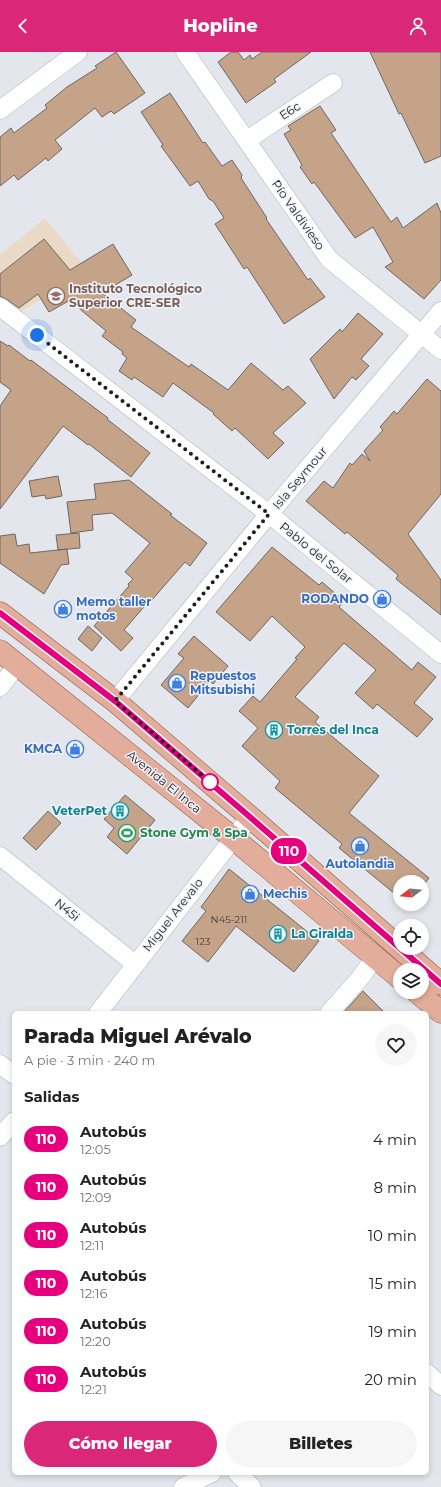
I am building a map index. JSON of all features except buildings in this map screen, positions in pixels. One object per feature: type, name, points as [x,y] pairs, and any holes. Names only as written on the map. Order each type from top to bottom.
[{"type":"main road","points":[[0,613],[115,701],[441,984]]},
{"type":"main road","name":"Avenida El Inca","points":[[0,651],[233,838],[393,972]]},
{"type":"main road","points":[[425,999],[441,1012]]},
{"type":"street","points":[[1,106],[78,52]]},
{"type":"street","name":"Pío Valdivieso","points":[[185,52],[329,259],[441,350]]},
{"type":"street","name":"E6c","points":[[246,140],[333,83]]},
{"type":"street","name":"Pablo del Solar","points":[[0,307],[269,514],[441,654]]},
{"type":"street","name":"Isla Seymour","points":[[115,701],[269,514],[441,311]]},
{"type":"street","points":[[0,687],[18,664]]},
{"type":"street","name":"Miguel Arevalo","points":[[100,1011],[250,817]]},
{"type":"street","name":"N45i","points":[[0,856],[135,964]]},
{"type":"street","points":[[331,1011],[361,977],[375,957]]},
{"type":"street","points":[[0,1064],[12,1073]]},
{"type":"street","points":[[0,1138],[12,1123]]},
{"type":"street","points":[[429,1375],[441,1386]]},
{"type":"street","points":[[183,1487],[208,1475]]},
{"type":"street","points":[[239,1475],[252,1487]]},
{"type":"shaded area","points":[[45,218],[87,270],[18,314],[0,300],[0,255]]},
{"type":"bus line","name":"110","points":[[0,613],[115,701],[441,984]]},
{"type":"place","name":"Instituto Tecnológico Superior CRE-SER","points":[[56,296]]},
{"type":"place","name":"RODANDO","points":[[382,599]]},
{"type":"place","name":"Memo taller motos","points":[[63,609]]},
{"type":"place","name":"Repuestos Mitsubishi","points":[[177,683]]},
{"type":"place","name":"Torres del Inca","points":[[274,730]]},
{"type":"place","name":"KMCA","points":[[75,749]]},
{"type":"place","name":"VeterPet","points":[[120,811]]},
{"type":"place","name":"Stone Gym & Spa","points":[[127,833]]},
{"type":"place","name":"Autolandia","points":[[360,846]]},
{"type":"place","name":"Mechis","points":[[250,894]]},
{"type":"place","name":"La Giralda","points":[[278,934]]},
{"type":"route","points":[[37,335],[269,514],[115,701],[210,782]]}]
